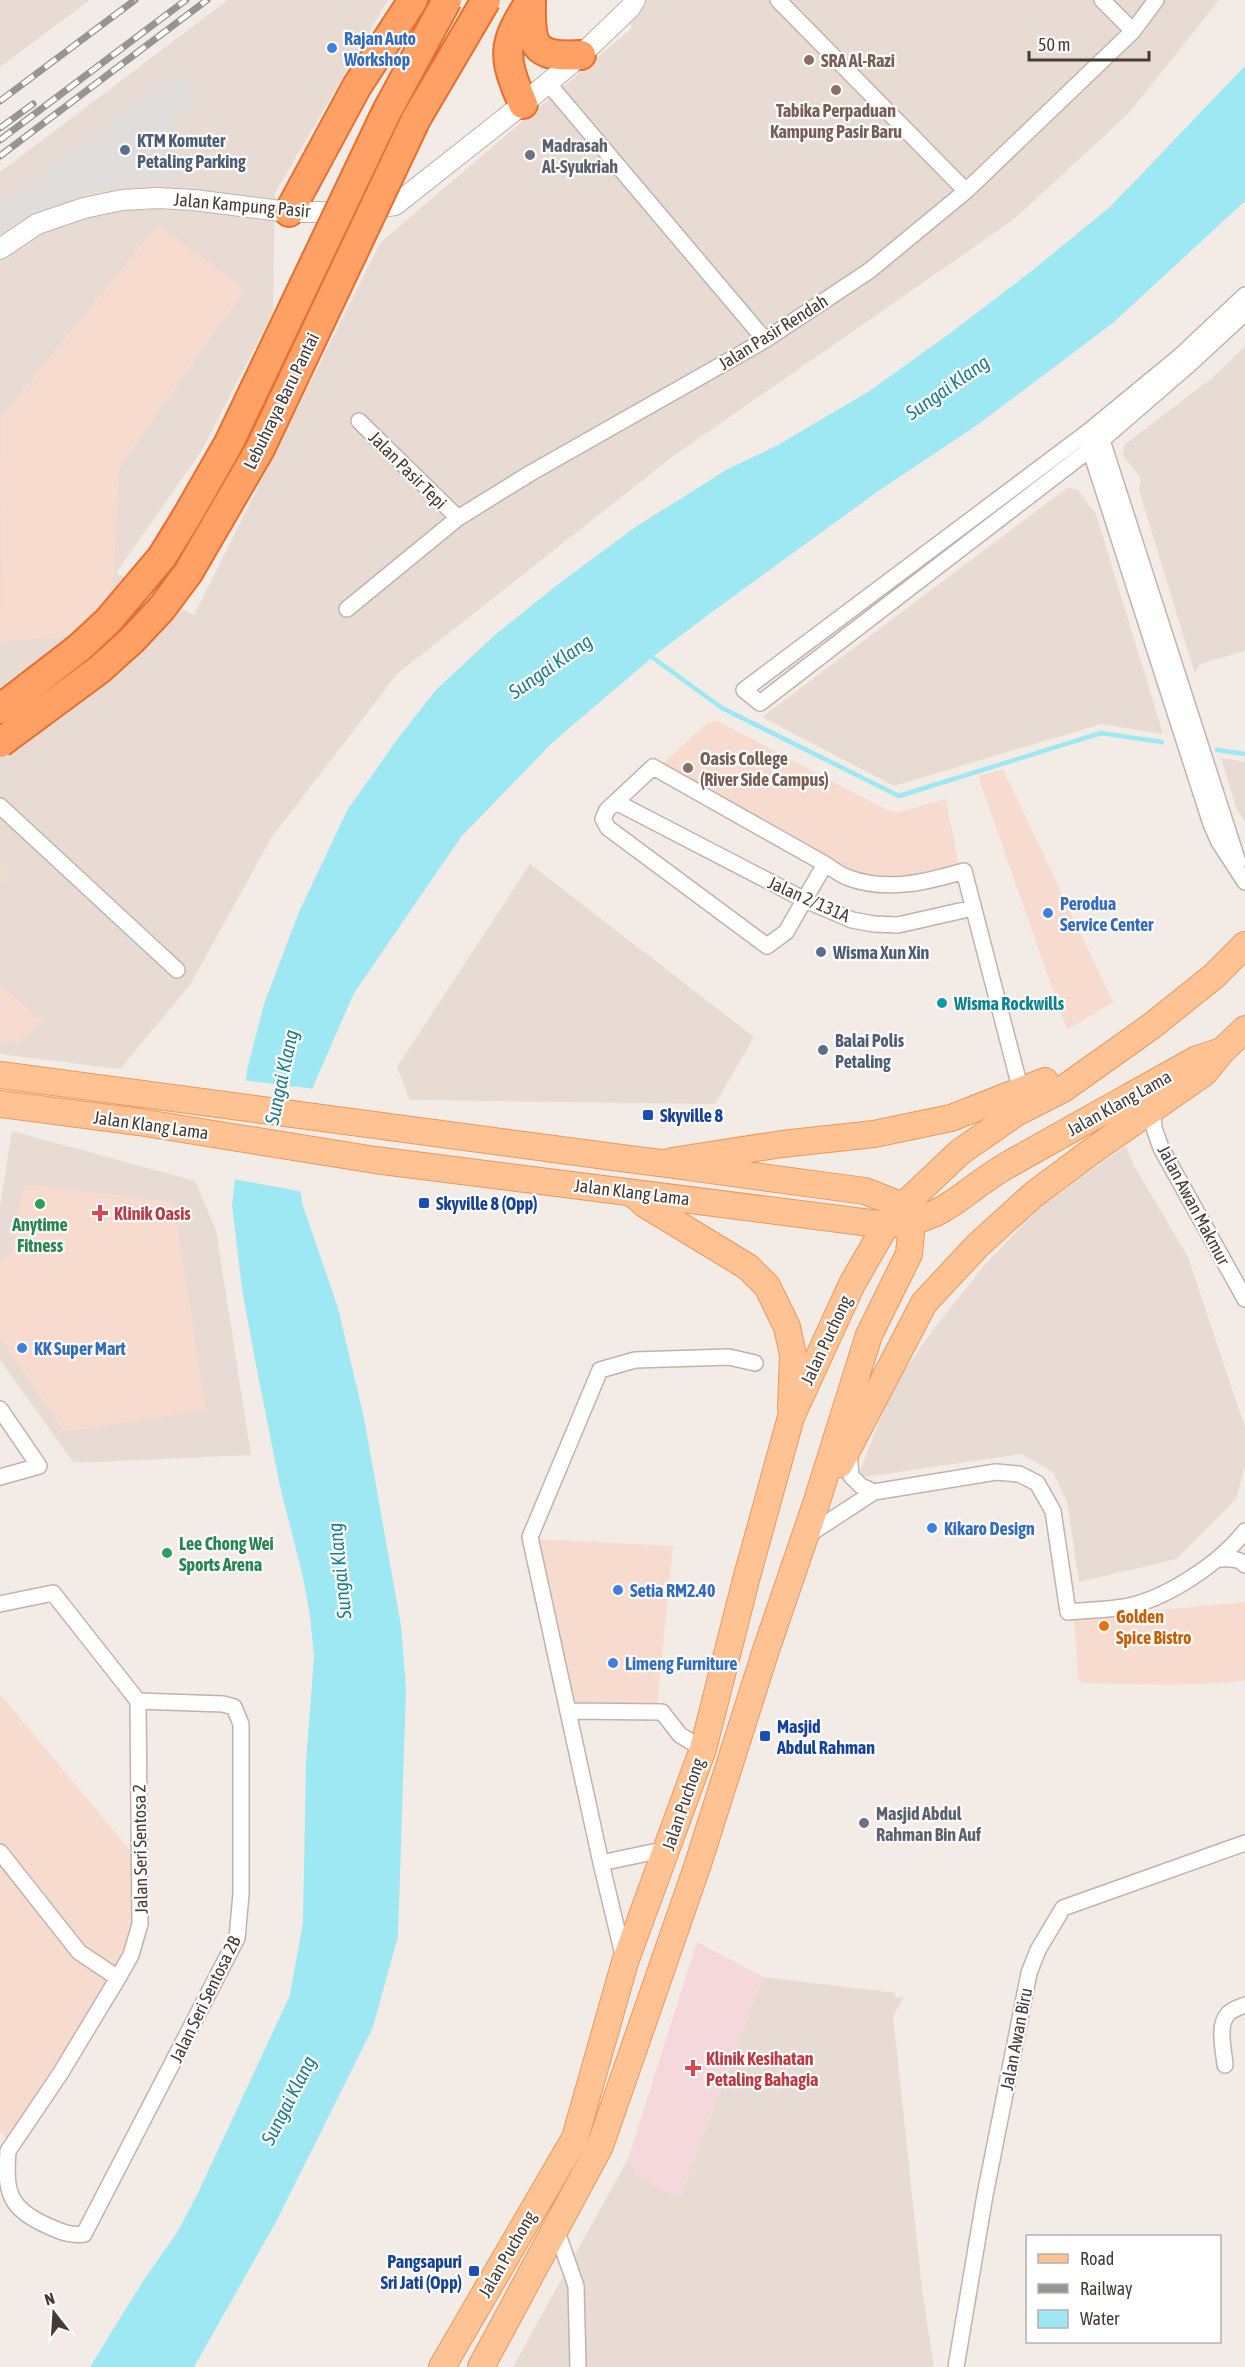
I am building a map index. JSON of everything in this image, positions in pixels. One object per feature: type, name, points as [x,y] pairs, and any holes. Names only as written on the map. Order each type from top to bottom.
[{"type":"highway","points":[[289,212],[357,86],[413,0]]},
{"type":"highway","name":"Lebuhraya Baru Pantai","points":[[0,709],[79,648],[108,621],[162,557],[229,443],[387,111],[447,0]]},
{"type":"highway","name":"Lebuhraya Baru Pantai","points":[[0,743],[100,669],[132,640],[188,573],[260,449],[416,119],[486,0]]},
{"type":"highway","points":[[531,1],[530,31],[537,46],[550,55],[581,55]]},
{"type":"highway","points":[[523,104],[512,78],[507,53],[510,37],[531,1]]},
{"type":"main road","points":[[899,1218],[960,1152],[1016,1113],[1063,1089],[1153,1025],[1214,976],[1245,945]]},
{"type":"main road","points":[[660,1163],[782,1144],[874,1134],[961,1116],[1049,1080],[1153,1025]]},
{"type":"main road","points":[[816,1504],[849,1450],[924,1303],[977,1246],[1033,1195],[1153,1107],[1204,1073],[1222,1051],[1245,1029]]},
{"type":"main road","name":"Jalan Klang Lama","points":[[0,1104],[139,1122],[368,1158],[631,1192],[899,1218],[942,1211],[1004,1167],[1197,1059],[1222,1051]]},
{"type":"main road","name":"Jalan Klang Lama","points":[[0,1075],[865,1191],[899,1218]]},
{"type":"main road","points":[[631,1192],[646,1205],[748,1267],[767,1286],[787,1328],[793,1355],[791,1417]]},
{"type":"main road","name":"Jalan Puchong","points":[[442,2367],[574,2138],[625,1962],[703,1749],[750,1562],[791,1417],[852,1284],[899,1218]]},
{"type":"main road","name":"Jalan Puchong","points":[[481,2367],[600,2146],[697,1867],[869,1335],[909,1254],[899,1218]]},
{"type":"street","name":"Jalan Kampung Pasir","points":[[0,249],[37,224],[84,208],[122,200],[158,198],[194,200],[289,212],[346,212],[395,205],[581,55],[630,8],[635,0]]},
{"type":"street","points":[[778,0],[966,191]]},
{"type":"street","points":[[1102,0],[1133,31]]},
{"type":"street","name":"Jalan Pasir Rendah","points":[[347,609],[458,518],[529,474],[765,340],[869,271],[966,191],[1133,31],[1156,0]]},
{"type":"street","points":[[548,83],[765,340]]},
{"type":"street","points":[[1245,295],[1094,440],[744,690],[760,703],[1094,440],[1191,363],[1245,313]]},
{"type":"street","name":"Jalan Pasir Tepi","points":[[359,421],[458,518]]},
{"type":"street","points":[[1094,440],[1211,824],[1219,842],[1244,881]]},
{"type":"street","points":[[825,864],[803,899],[786,933],[766,946],[608,828],[603,819],[607,810],[653,767],[825,864],[848,878],[877,885],[907,885],[964,871],[1021,1091]]},
{"type":"street","name":"Jalan 2/131A","points":[[616,802],[803,899],[852,920],[874,924],[917,922],[973,908]]},
{"type":"street","points":[[0,806],[177,970]]},
{"type":"street","name":"Jalan Awan Makmur","points":[[1153,1107],[1154,1128],[1161,1148],[1245,1299]]},
{"type":"street","points":[[625,1962],[601,1863],[530,1537],[600,1370],[635,1360],[729,1357],[755,1363]]},
{"type":"street","points":[[0,1410],[39,1466],[0,1477]]},
{"type":"street","points":[[849,1450],[851,1476],[861,1486],[874,1492]]},
{"type":"street","points":[[804,1538],[874,1492],[996,1472],[1019,1474],[1037,1483],[1053,1511],[1068,1612],[1127,1606],[1180,1586],[1233,1546],[1245,1531]]},
{"type":"street","points":[[1217,1558],[1230,1558],[1245,1565]]},
{"type":"street","points":[[0,1604],[53,1593],[138,1701]]},
{"type":"street","name":"Jalan Seri Sentosa 2","points":[[4,2146],[60,2074],[131,1955],[141,1924],[138,1701]]},
{"type":"street","name":"Jalan Seri Sentosa 2B","points":[[4,2146],[6,2180],[14,2202],[32,2218],[72,2236],[84,2234],[237,1938],[241,1894],[241,1724],[238,1713],[234,1707],[224,1704],[138,1701]]},
{"type":"street","points":[[568,1711],[662,1712],[680,1735],[703,1749]]},
{"type":"street","name":"Jalan Awan Biru","points":[[956,2367],[985,2195],[1029,1973],[1038,1950],[1063,1908],[1245,1843]]},
{"type":"street","points":[[601,1863],[668,1849]]},
{"type":"street","points":[[0,1852],[79,1952],[118,1978]]},
{"type":"street","points":[[1225,2065],[1222,2027],[1224,2020],[1228,2014],[1245,2005]]},
{"type":"street","points":[[556,2229],[576,2286],[578,2367]]},
{"type":"shaded area","points":[[0,0],[90,0],[0,67]]},
{"type":"shaded area","points":[[228,0],[388,0],[275,193],[273,312],[202,450],[116,573],[194,615],[380,243],[632,28],[623,0],[1219,0],[1128,114],[1013,220],[672,457],[397,674],[271,838],[190,985],[120,1069],[0,1054],[0,172]]},
{"type":"shaded area","name":"KTM Komuter Petaling Parking","points":[[178,71],[198,99],[171,119],[183,181],[132,184],[89,193],[18,221],[0,236],[0,205]]},
{"type":"shaded area","points":[[158,225],[245,289],[119,468],[113,592],[65,637],[0,642],[1,417]]},
{"type":"shaded area","points":[[1245,346],[1245,651],[1200,664],[1195,674],[1139,490],[1141,479],[1123,455],[1124,445],[1212,378]]},
{"type":"shaded area","points":[[1067,488],[1077,489],[1096,514],[1163,734],[1101,724],[894,786],[762,717]]},
{"type":"shaded area","points":[[717,721],[889,811],[899,812],[946,799],[959,867],[929,875],[878,879],[849,872],[661,765],[707,723]]},
{"type":"shaded area","points":[[1221,758],[1245,762],[1245,822],[1236,807]]},
{"type":"shaded area","points":[[1003,769],[1113,1002],[1067,1030],[978,776]]},
{"type":"shaded area","points":[[0,854],[14,875],[0,885]]},
{"type":"shaded area","points":[[530,864],[754,1037],[715,1104],[410,1100],[397,1067]]},
{"type":"shaded area","points":[[0,985],[44,1022],[18,1043],[0,1041]]},
{"type":"shaded area","points":[[12,1131],[195,1181],[216,1230],[251,1455],[74,1463],[0,1360],[0,1207]]},
{"type":"shaded area","points":[[1126,1146],[1133,1164],[1188,1257],[1245,1428],[1245,1465],[1236,1499],[1176,1559],[1079,1582],[1067,1501],[1053,1472],[1021,1454],[857,1478],[893,1387],[933,1330],[983,1267],[1041,1206]]},
{"type":"shaded area","points":[[24,1184],[174,1202],[206,1410],[65,1432],[0,1338],[0,1261],[12,1253]]},
{"type":"shaded area","points":[[537,1539],[673,1546],[657,1706],[574,1706]]},
{"type":"shaded area","points":[[1245,1602],[1245,1681],[1174,1685],[1087,1683],[1080,1681],[1078,1677],[1074,1618]]},
{"type":"shaded area","points":[[0,1694],[134,1855],[135,1923],[128,1950],[51,2077],[8,2140],[0,2131]]},
{"type":"shaded area","name":"Klinik Kesihatan Petaling Bahagia","points":[[697,1942],[763,1977],[679,2199],[637,2175],[628,2159]]},
{"type":"shaded area","points":[[763,1977],[895,1993],[895,1998],[904,1997],[893,2016],[922,2289],[934,2367],[513,2367],[628,2159],[637,2175],[679,2199]]},
{"type":"water","name":"Sungai Klang","points":[[1245,66],[1245,201],[1114,322],[973,428],[877,492],[716,609],[655,655],[553,742],[461,837],[354,993],[312,1089],[299,1178],[302,1203],[338,1308],[364,1418],[401,1626],[406,1689],[398,1936],[373,2027],[277,2220],[194,2367],[90,2367],[143,2281],[178,2231],[199,2191],[290,1995],[303,1922],[306,1762],[314,1657],[310,1616],[303,1577],[280,1486],[255,1360],[242,1289],[232,1205],[247,1070],[264,1004],[299,912],[348,809],[399,737],[436,690],[496,634],[637,526],[728,469],[778,445],[868,392],[949,334],[1110,207]]},
{"type":"pier","points":[[243,1080],[315,1089],[306,1136],[302,1178],[304,1192],[233,1179]]},
{"type":"waterway","points":[[649,655],[722,708],[899,796],[1101,733],[1162,742]]},
{"type":"waterway","points":[[1217,750],[1245,754]]},
{"type":"railway","points":[[0,101],[135,0]]},
{"type":"railway","points":[[0,140],[186,0]]},
{"type":"railway","points":[[0,156],[207,0]]},
{"type":"railway","points":[[0,128],[33,104]]},
{"type":"place","name":"Rajan Auto Workshop","points":[[332,48]]},
{"type":"place","name":"SRA Al-Razi","points":[[809,60]]},
{"type":"place","name":"Tabika Perpaduan Kampung Pasir Baru","points":[[836,90]]},
{"type":"place","name":"KTM Komuter Petaling Parking","points":[[125,150]]},
{"type":"place","name":"Madrasah Al-Syukriah","points":[[530,155]]},
{"type":"place","name":"Oasis College (River Side Campus)","points":[[688,768]]},
{"type":"place","name":"Perodua Service Center","points":[[1048,913]]},
{"type":"place","name":"Wisma Xun Xin","points":[[821,952]]},
{"type":"place","name":"Wisma Rockwills","points":[[942,1003]]},
{"type":"place","name":"Balai Polis Petaling","points":[[823,1050]]},
{"type":"place","name":"Skyville 8","points":[[648,1115]]},
{"type":"place","name":"Skyville 8 (Opp)","points":[[424,1203]]},
{"type":"place","name":"Anytime Fitness","points":[[40,1204]]},
{"type":"place","name":"Klinik Oasis","points":[[100,1213]]},
{"type":"place","name":"KK Super Mart","points":[[22,1348]]},
{"type":"place","name":"Kikaro Design","points":[[932,1528]]},
{"type":"place","name":"Lee Chong Wei Sports Arena","points":[[167,1553]]},
{"type":"place","name":"Setia RM2.40","points":[[618,1590]]},
{"type":"place","name":"Golden Spice Bistro","points":[[1104,1626]]},
{"type":"place","name":"Limeng Furniture","points":[[613,1663]]},
{"type":"place","name":"Masjid Abdul Rahman","points":[[765,1736]]},
{"type":"place","name":"Masjid Abdul Rahman Bin Auf","points":[[864,1823]]},
{"type":"place","name":"Klinik Kesihatan Petaling Bahagia","points":[[693,2068]]},
{"type":"place","name":"Pangsapuri Sri Jati (Opp)","points":[[474,2271]]}]
